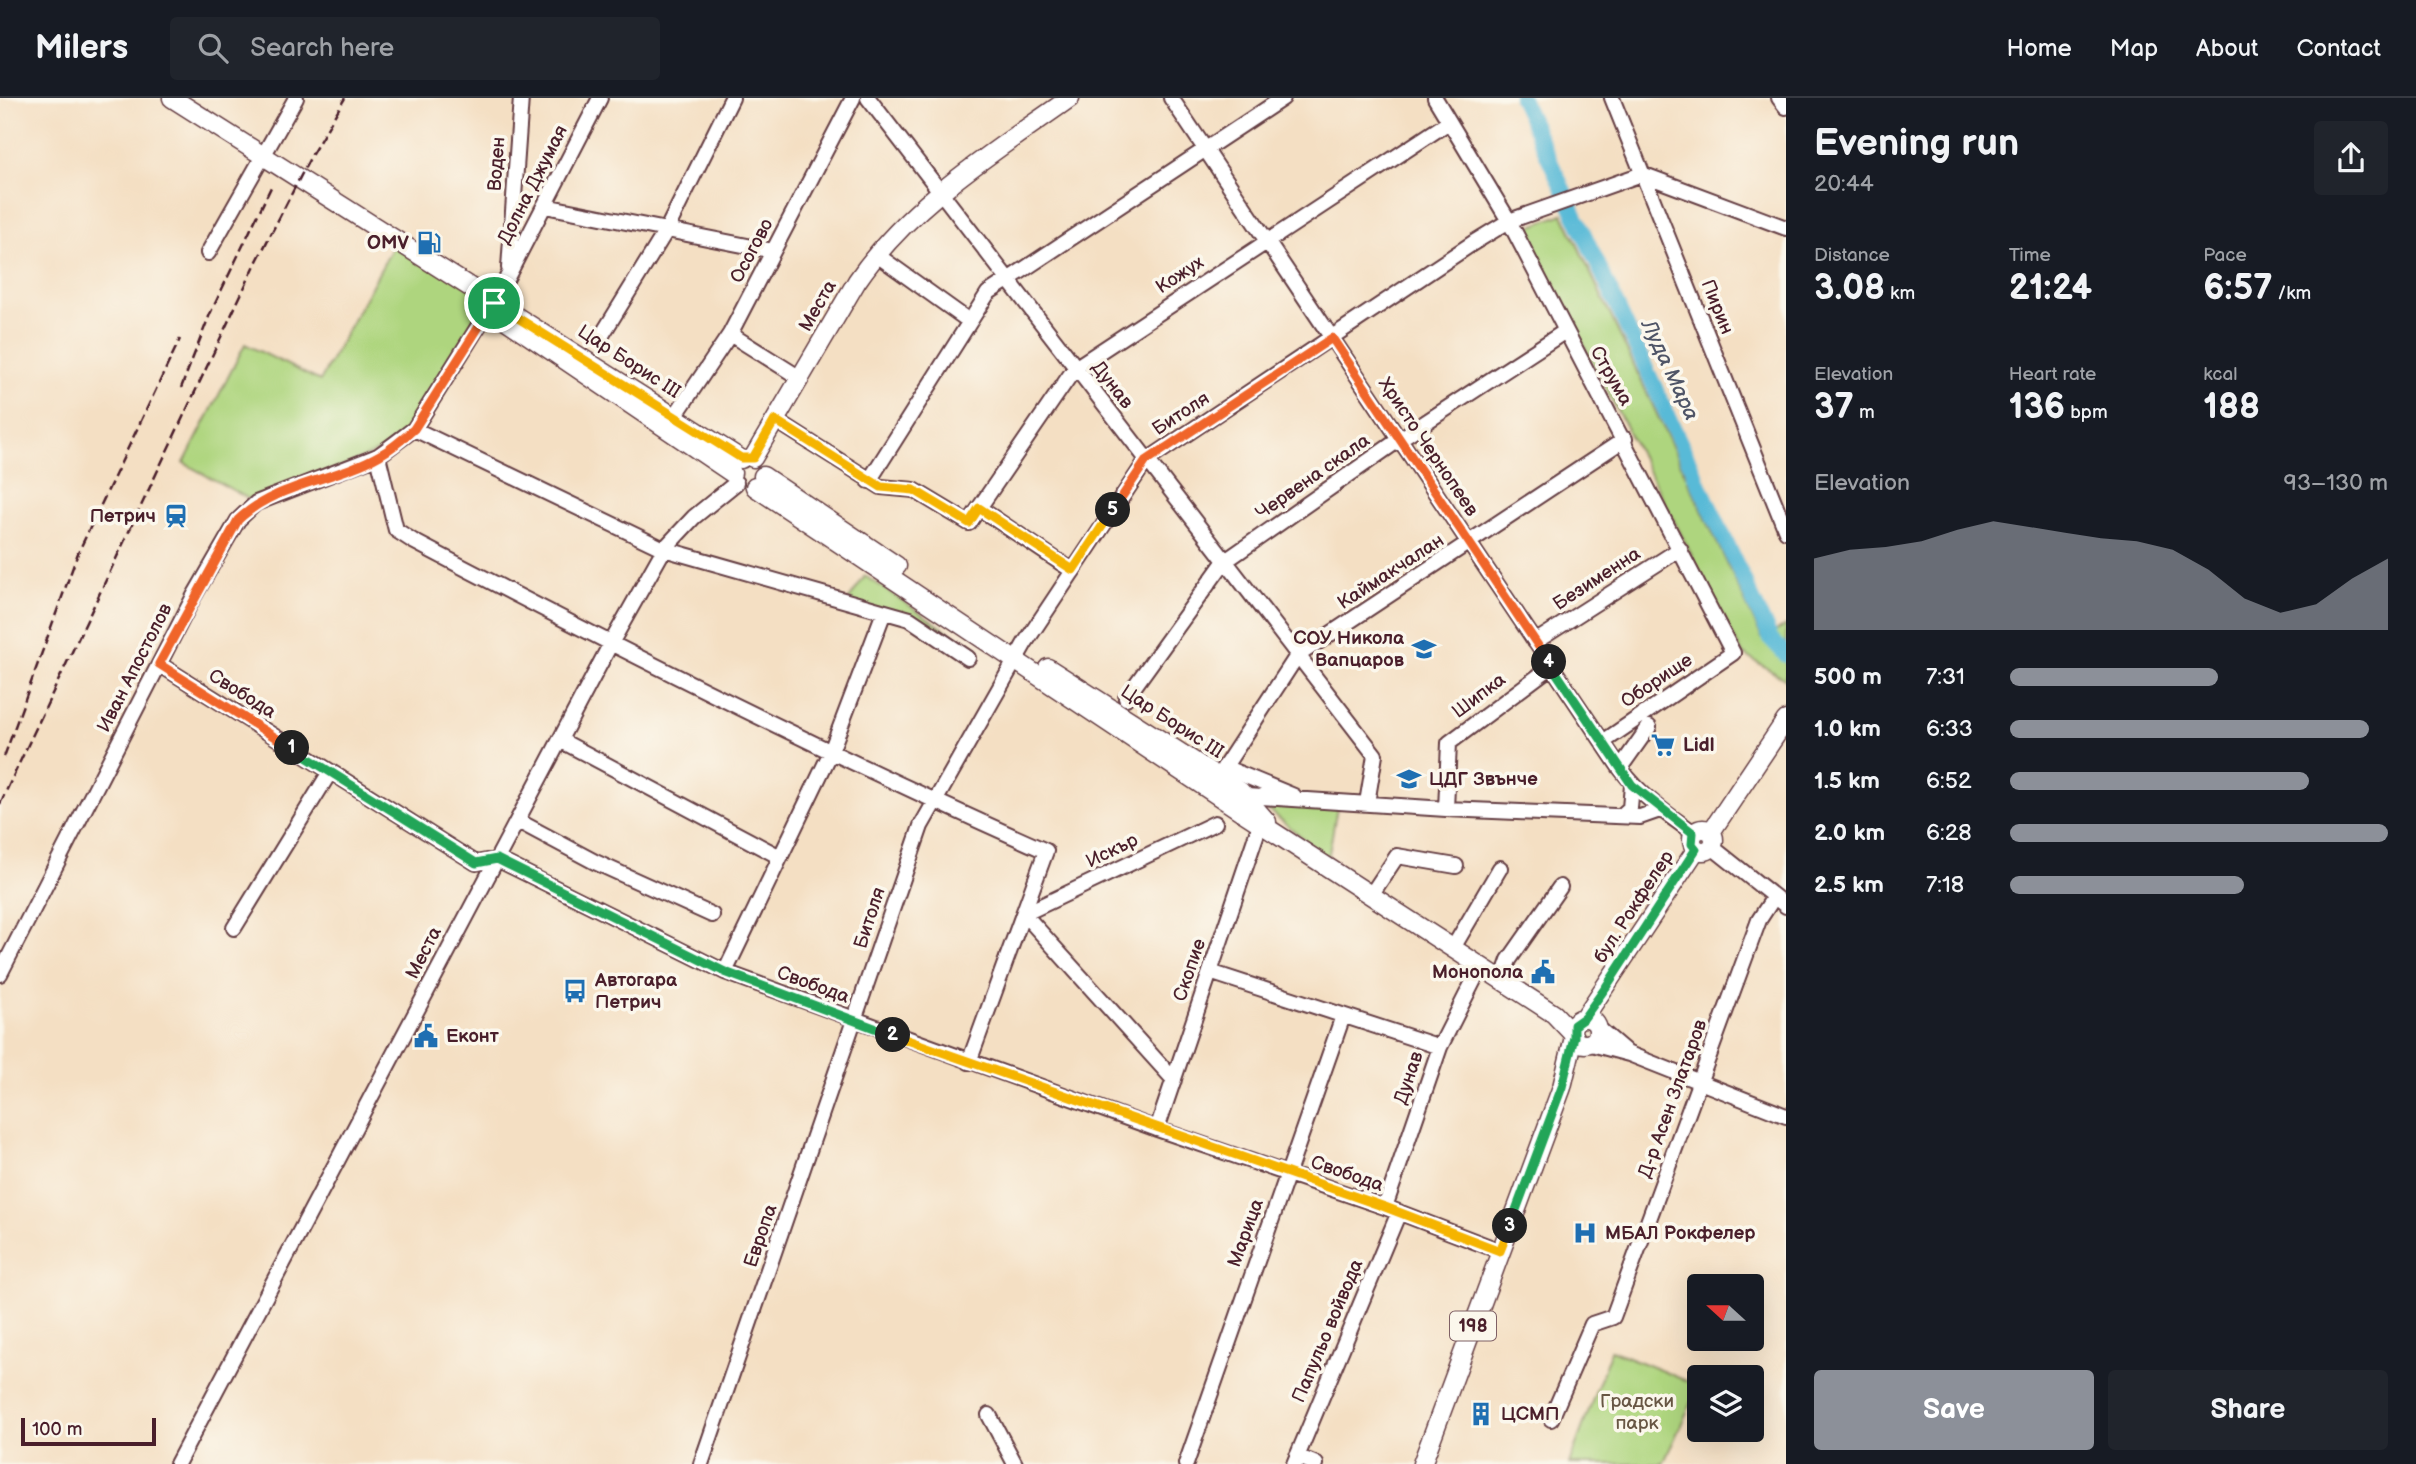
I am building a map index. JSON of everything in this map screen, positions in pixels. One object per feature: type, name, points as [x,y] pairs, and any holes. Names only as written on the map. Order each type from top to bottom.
[{"type":"main road","name":"Цар Борис III","points":[[172,98],[675,416],[740,468]]},
{"type":"main road","name":"Места","points":[[740,468],[775,420],[857,281],[877,255],[939,191],[1070,98]]},
{"type":"main road","name":"Цар Борис III","points":[[494,303],[508,323],[740,468]]},
{"type":"main road","points":[[762,465],[759,481],[746,489],[740,468],[762,465]]},
{"type":"main road","name":"Цар Борис III","points":[[759,481],[1018,655],[1239,797]]},
{"type":"main road","name":"Цар Борис III","points":[[1018,655],[1221,772],[1239,797]]},
{"type":"main road","name":"бул. Рокфелер","points":[[1422,1464],[1584,1031],[1606,987],[1786,720]]},
{"type":"main road","points":[[1239,797],[1260,824],[1584,1031]]},
{"type":"main road","points":[[1239,797],[1278,836]]},
{"type":"street","points":[[208,253],[296,98]]},
{"type":"street","name":"Воден","points":[[509,275],[521,98]]},
{"type":"street","name":"Долна Джумая","points":[[378,456],[414,429],[494,303],[600,98]]},
{"type":"street","points":[[602,335],[666,232],[732,98]]},
{"type":"street","name":"Осогово","points":[[675,416],[730,334],[853,98]]},
{"type":"street","name":"Дунав","points":[[868,98],[1375,755],[1367,803]]},
{"type":"street","name":"Христо Чернопеев","points":[[1171,98],[1602,742],[1632,785],[1660,810]]},
{"type":"street","points":[[869,481],[988,293],[1006,278],[1283,98]]},
{"type":"street","name":"Струма","points":[[1435,98],[1509,221],[1564,332],[1625,439],[1733,653]]},
{"type":"street","name":"Пирин","points":[[1612,98],[1786,531]]},
{"type":"street","points":[[1779,98],[1786,107]]},
{"type":"street","name":"Кожух","points":[[979,508],[1075,368],[1449,122]]},
{"type":"street","points":[[1642,174],[1786,228]]},
{"type":"street","name":"Битоля","points":[[856,1021],[921,826],[933,802],[1018,655],[1146,461],[1509,221],[1642,174]]},
{"type":"street","points":[[545,206],[773,251]]},
{"type":"street","points":[[877,255],[969,321]]},
{"type":"street","name":"Червена скала","points":[[1126,698],[1224,562],[1400,439],[1564,332]]},
{"type":"street","points":[[730,334],[800,378]]},
{"type":"street","points":[[775,420],[881,487],[914,490],[969,523],[979,508],[1073,570]]},
{"type":"street","points":[[414,429],[664,549],[910,620],[968,658]]},
{"type":"street","name":"Каймакчалан","points":[[1221,772],[1297,656],[1625,439]]},
{"type":"street","points":[[378,456],[396,530],[610,645],[830,754],[1046,850],[970,1062]]},
{"type":"street","name":"Иван Апостолов","points":[[0,974],[159,664],[238,520],[256,503],[378,456]]},
{"type":"street","name":"Места","points":[[177,1464],[610,645],[664,549],[740,468]]},
{"type":"street","name":"Безименна","points":[[1535,642],[1680,549]]},
{"type":"street","points":[[725,972],[830,754],[884,612]]},
{"type":"street","name":"Оборище","points":[[1602,742],[1733,653]]},
{"type":"street","name":"Свобода","points":[[159,664],[476,863],[497,859],[725,972],[1500,1251]]},
{"type":"street","name":"Шипка","points":[[1446,809],[1449,743],[1552,666]]},
{"type":"street","points":[[1620,768],[1648,727]]},
{"type":"street","points":[[560,740],[780,857]]},
{"type":"street","points":[[234,928],[330,772]]},
{"type":"street","points":[[1221,772],[1304,800]]},
{"type":"street","points":[[1621,816],[1630,808],[1632,785]]},
{"type":"street","name":"Цар Борис III","points":[[1239,797],[1640,817],[1660,810]]},
{"type":"street","points":[[1660,810],[1786,906]]},
{"type":"street","points":[[518,821],[595,862],[712,915]]},
{"type":"street","name":"Искър","points":[[1024,914],[1215,822]]},
{"type":"street","name":"Скопие","points":[[1157,1129],[1260,824]]},
{"type":"street","points":[[1371,895],[1397,856],[1456,866]]},
{"type":"street","points":[[1453,948],[1500,868]]},
{"type":"street","points":[[1502,980],[1509,960],[1560,887]]},
{"type":"street","name":"Д-р Асен Златаров","points":[[1550,1419],[1592,1324],[1613,1317],[1759,920],[1774,897]]},
{"type":"street","points":[[1024,914],[1174,1080]]},
{"type":"street","name":"Дунав","points":[[1392,1210],[1440,1047],[1481,967]]},
{"type":"street","points":[[1210,972],[1440,1047]]},
{"type":"street","name":"Марица","points":[[1186,1464],[1343,1016]]},
{"type":"street","name":"Европа","points":[[701,1464],[856,1021]]},
{"type":"street","points":[[1584,1031],[1629,1054],[1700,1084],[1786,1116]]},
{"type":"street","name":"Папульо войвода","points":[[1295,1460],[1392,1210]]},
{"type":"street","points":[[989,1415],[1015,1464]]},
{"type":"street","points":[[1295,1460],[1316,1464]]},
{"type":"green space","points":[[1563,214],[1762,638],[1786,626],[1786,680],[1742,653],[1524,229]]},
{"type":"green space","points":[[396,241],[494,303],[399,443],[256,503],[184,463],[245,344],[320,381]]},
{"type":"green space","points":[[865,576],[975,649],[968,658],[910,619],[848,601]]},
{"type":"green space","points":[[1262,804],[1337,807],[1328,859]]},
{"type":"green space","name":"Градски парк","points":[[1611,1350],[1687,1381],[1687,1412],[1663,1464],[1569,1464]]},
{"type":"waterway","name":"Луда Мара","points":[[1521,98],[1771,639],[1786,655]]},
{"type":"railway","points":[[0,804],[256,263],[312,154],[345,98]]},
{"type":"railway","points":[[181,388],[210,314],[272,185]]},
{"type":"railway","points":[[4,757],[78,553],[180,339]]},
{"type":"place","name":"OMV","points":[[429,243]]},
{"type":"place","name":"Петрич","points":[[176,516]]},
{"type":"place","name":"СОУ Никола Вапцаров","points":[[1424,649]]},
{"type":"place","name":"Lidl","points":[[1663,745]]},
{"type":"place","name":"ЦДГ Звънче","points":[[1409,779]]},
{"type":"place","name":"Монопола","points":[[1543,972]]},
{"type":"place","name":"Автогара Петрич","points":[[575,991]]},
{"type":"place","name":"Еконт","points":[[426,1036]]},
{"type":"place","name":"МБАЛ Рокфелер","points":[[1585,1233]]},
{"type":"place","name":"ЦСМП","points":[[1481,1414]]},
{"type":"route","points":[[494,303],[741,458],[753,458],[775,420],[881,487],[914,490],[969,523],[979,508],[1073,570],[1146,461],[1332,338],[1632,785],[1660,810],[1693,833],[1691,840],[1696,849],[1606,987],[1584,1018],[1574,1025],[1574,1037],[1562,1087],[1500,1251],[1385,1207],[1157,1129],[725,972],[497,859],[476,863],[159,664],[238,520],[256,503],[378,456],[398,443],[414,429],[494,303]]}]
